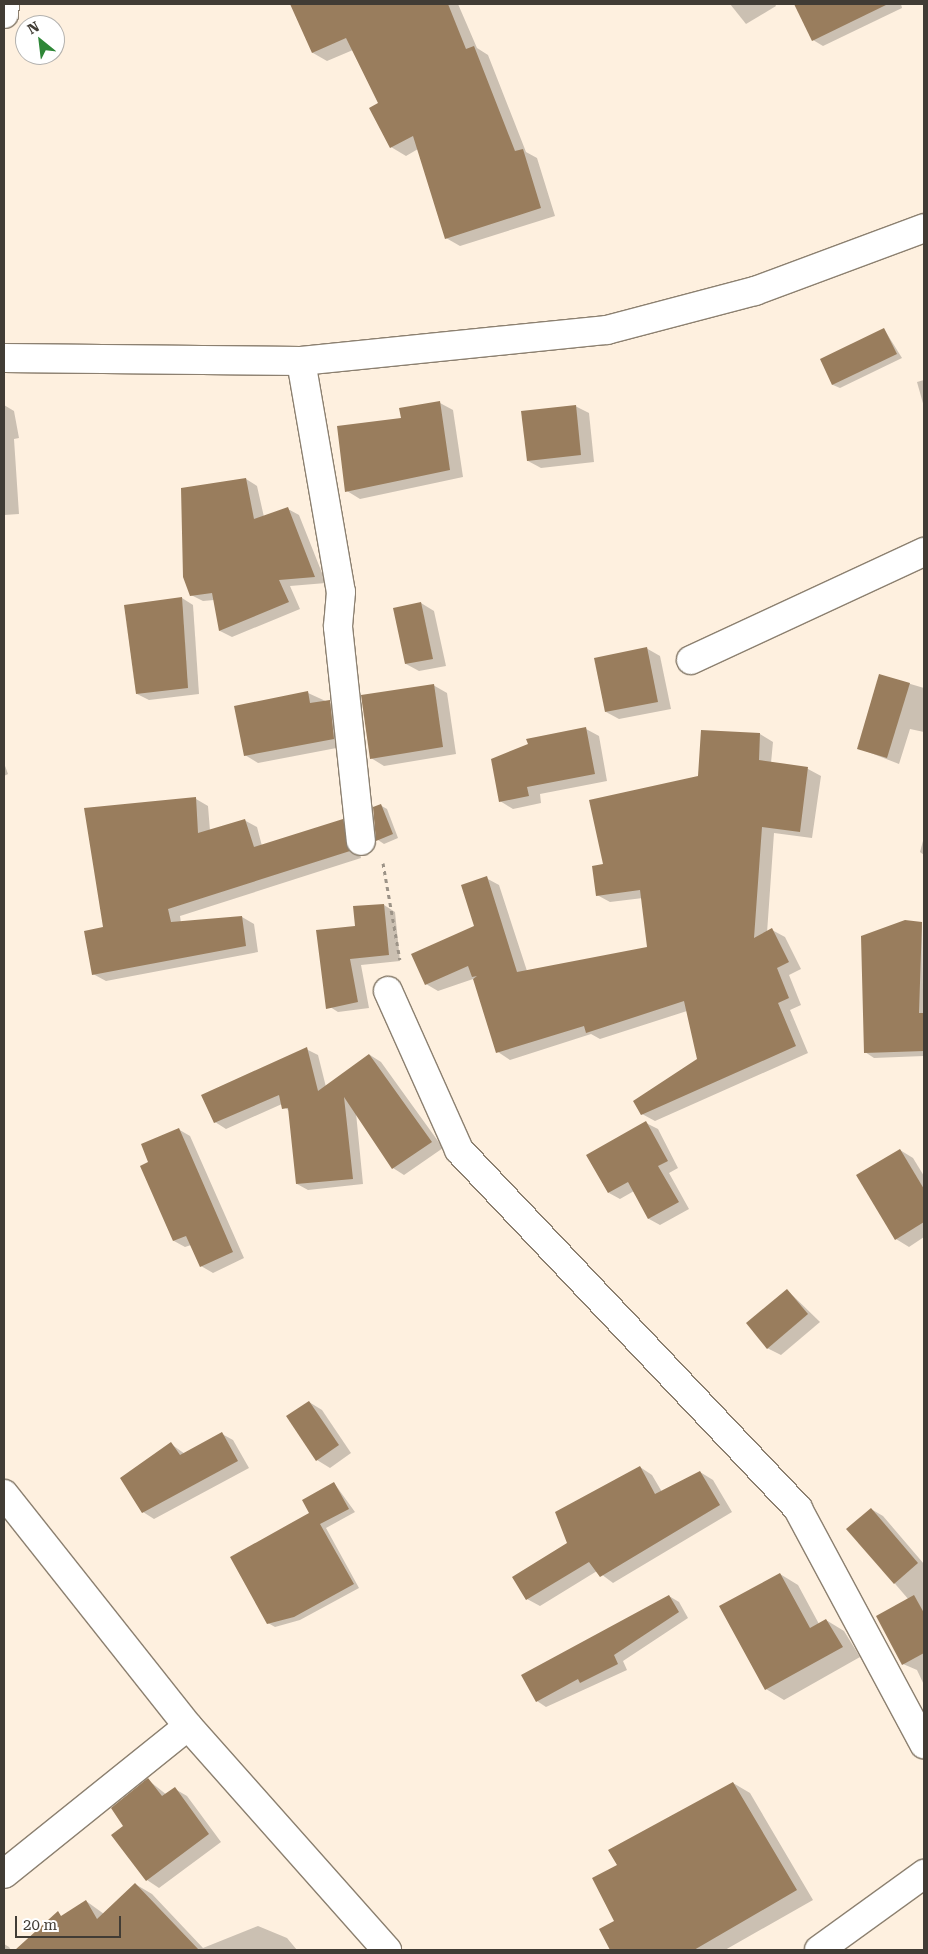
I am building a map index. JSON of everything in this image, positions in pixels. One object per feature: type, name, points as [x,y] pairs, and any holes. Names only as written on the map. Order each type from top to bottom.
[{"type":"street","points":[[4,14],[5,4]]},
{"type":"street","points":[[4,358],[301,361],[607,330],[756,291],[924,228]]},
{"type":"street","points":[[301,361],[341,592],[338,627],[361,841]]},
{"type":"street","points":[[691,660],[924,552]]},
{"type":"street","points":[[388,991],[459,1150],[798,1508],[924,1744]]},
{"type":"street","points":[[4,1494],[188,1726],[387,1950]]},
{"type":"street","points":[[4,1874],[188,1726]]},
{"type":"street","points":[[818,1950],[924,1874]]},
{"type":"path","points":[[361,841],[382,862],[401,964],[388,991]]},
{"type":"building","points":[[290,4],[448,4],[466,49],[474,46],[515,151],[523,149],[541,208],[445,239],[413,136],[390,148],[369,108],[378,103],[346,38],[312,53]]},
{"type":"building","points":[[794,4],[888,4],[812,41]]},
{"type":"building","points":[[884,328],[897,354],[832,385],[820,359]]},
{"type":"building","points":[[440,401],[450,470],[345,492],[337,426],[401,418],[399,408]]},
{"type":"building","points":[[576,405],[581,455],[527,461],[521,411]]},
{"type":"building","points":[[246,478],[254,519],[288,507],[315,577],[279,580],[289,602],[219,631],[212,593],[190,596],[183,577],[181,488]]},
{"type":"building","points":[[182,597],[188,688],[136,694],[124,605]]},
{"type":"building","points":[[421,602],[433,659],[405,664],[393,608]]},
{"type":"building","points":[[647,647],[658,702],[605,712],[594,658]]},
{"type":"building","points":[[879,674],[910,683],[887,758],[857,749]]},
{"type":"building","points":[[434,684],[443,747],[370,759],[361,695]]},
{"type":"building","points":[[308,691],[310,703],[330,700],[334,739],[244,756],[234,706]]},
{"type":"building","points":[[586,727],[595,774],[527,787],[529,796],[499,802],[491,759],[528,744],[526,739]]},
{"type":"building","points":[[701,730],[760,733],[759,760],[808,767],[800,832],[762,827],[754,938],[772,928],[789,962],[777,968],[789,998],[778,1003],[796,1046],[641,1115],[633,1101],[697,1059],[684,1001],[586,1033],[584,1026],[496,1053],[473,979],[477,976],[472,977],[468,966],[425,985],[411,954],[474,926],[461,885],[487,876],[517,972],[647,947],[640,890],[596,896],[592,866],[603,864],[589,800],[698,776]]},
{"type":"building","points":[[196,797],[198,833],[245,819],[254,847],[343,819],[350,851],[168,909],[171,922],[242,916],[246,946],[92,975],[84,931],[103,927],[84,808]]},
{"type":"building","points":[[381,804],[393,834],[376,841],[373,807]]},
{"type":"building","points":[[384,904],[389,955],[350,959],[358,1002],[326,1009],[316,930],[355,926],[353,906]]},
{"type":"building","points":[[905,920],[922,922],[919,1013],[924,1013],[924,1051],[864,1053],[861,936]]},
{"type":"building","points":[[307,1047],[318,1091],[369,1054],[432,1142],[392,1169],[344,1097],[353,1179],[296,1184],[288,1108],[282,1109],[279,1095],[214,1123],[201,1095]]},
{"type":"building","points":[[646,1121],[668,1161],[658,1166],[679,1202],[648,1219],[628,1182],[608,1193],[586,1155]]},
{"type":"building","points":[[179,1128],[233,1252],[200,1267],[186,1236],[173,1241],[140,1166],[148,1162],[141,1144]]},
{"type":"building","points":[[900,1149],[924,1189],[924,1222],[895,1240],[856,1175]]},
{"type":"building","points":[[787,1289],[808,1314],[767,1349],[746,1323]]},
{"type":"building","points":[[309,1401],[339,1445],[316,1461],[286,1416]]},
{"type":"building","points":[[222,1432],[238,1461],[142,1513],[120,1478],[171,1442],[180,1455]]},
{"type":"building","points":[[640,1466],[655,1494],[700,1471],[720,1505],[600,1577],[589,1562],[526,1600],[512,1577],[567,1543],[555,1512]]},
{"type":"building","points":[[334,1482],[349,1509],[320,1524],[354,1584],[294,1617],[267,1624],[230,1557],[309,1513],[302,1500]]},
{"type":"building","points":[[871,1508],[918,1563],[894,1584],[846,1529]]},
{"type":"building","points":[[780,1573],[810,1628],[826,1619],[843,1647],[765,1690],[719,1606]]},
{"type":"building","points":[[669,1595],[679,1612],[614,1655],[618,1664],[580,1683],[578,1679],[536,1702],[521,1675]]},
{"type":"building","points":[[914,1595],[924,1613],[924,1653],[902,1665],[876,1616]]},
{"type":"building","points":[[148,1778],[162,1796],[175,1787],[209,1834],[146,1881],[111,1835],[123,1826],[111,1808]]},
{"type":"building","points":[[733,1782],[797,1890],[694,1950],[610,1950],[599,1929],[614,1921],[592,1878],[617,1865],[608,1850]]},
{"type":"building","points":[[135,1883],[199,1950],[15,1950],[58,1911],[61,1916],[86,1900],[97,1919]]}]
